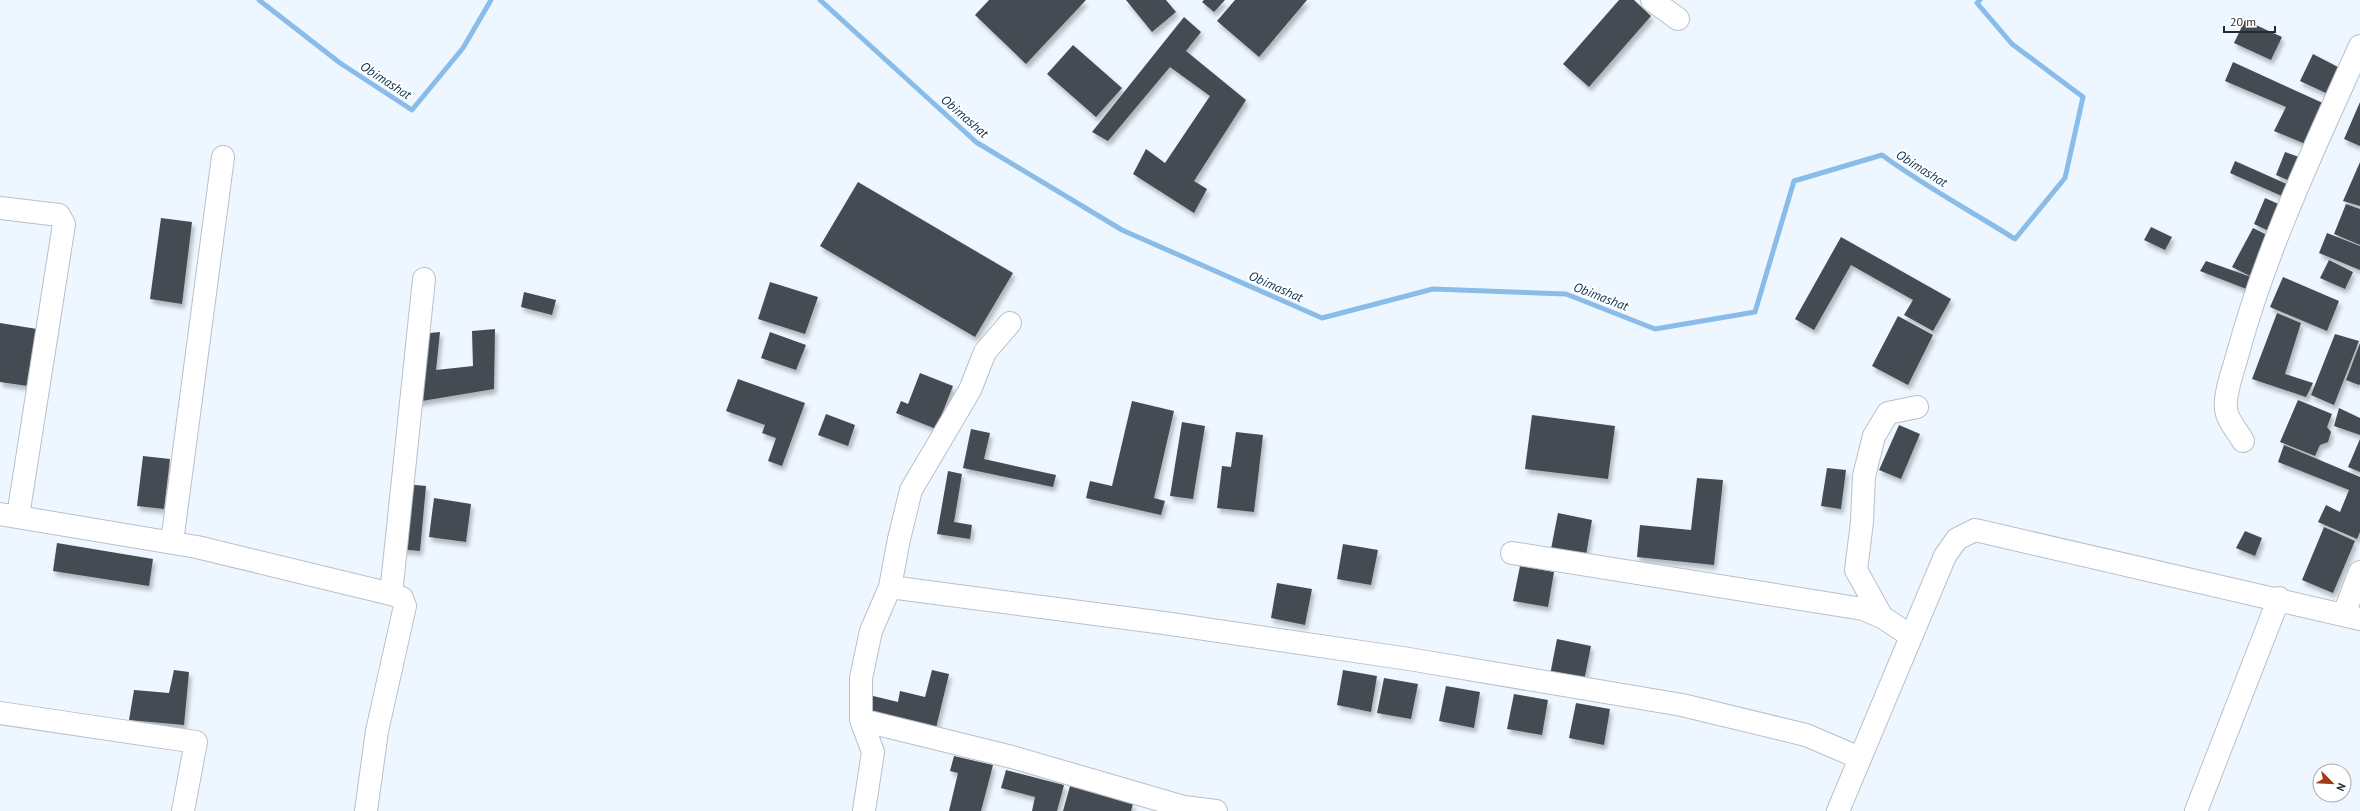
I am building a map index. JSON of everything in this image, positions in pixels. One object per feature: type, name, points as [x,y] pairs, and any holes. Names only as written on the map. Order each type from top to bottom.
[{"type":"street","points":[[1652,0],[1678,19]]},
{"type":"street","points":[[2244,441],[2226,410],[2230,381],[2244,332],[2282,229],[2324,125],[2360,46]]},
{"type":"street","points":[[172,542],[223,157]]},
{"type":"street","points":[[0,208],[59,215],[64,224],[9,515],[172,542],[391,594],[402,598],[405,606],[377,731],[366,811]]},
{"type":"street","points":[[391,594],[424,279]]},
{"type":"street","points":[[864,811],[873,752],[861,720],[861,678],[870,639],[890,587],[899,539],[911,490],[970,390],[985,352],[1010,322]]},
{"type":"street","points":[[1882,617],[1856,570],[1862,522],[1864,476],[1874,436],[1888,413],[1917,406]]},
{"type":"street","points":[[1838,811],[1945,556],[1957,539],[1975,530],[2279,598],[2352,616],[2360,572]]},
{"type":"street","points":[[1512,553],[1863,608],[1882,617],[1911,636]]},
{"type":"street","points":[[890,587],[1164,623],[1401,658],[1682,705],[1806,735],[1860,758]]},
{"type":"street","points":[[2196,811],[2279,598]]},
{"type":"street","points":[[0,713],[196,742],[183,811]]},
{"type":"street","points":[[861,720],[1012,757],[1184,807],[1216,811]]},
{"type":"building","points":[[989,0],[1086,0],[1026,64],[975,15]]},
{"type":"building","points":[[1126,0],[1166,0],[1176,12],[1152,32]]},
{"type":"building","points":[[1204,0],[1225,0],[1214,12],[1202,2]]},
{"type":"building","points":[[1235,0],[1307,0],[1259,57],[1217,21]]},
{"type":"building","points":[[1619,0],[1634,0],[1651,16],[1589,87],[1563,64]]},
{"type":"building","points":[[1184,17],[1201,32],[1186,51],[1246,100],[1194,181],[1207,189],[1194,213],[1133,174],[1146,149],[1165,163],[1210,96],[1170,67],[1108,141],[1092,132]]},
{"type":"building","points":[[2245,20],[2282,37],[2271,60],[2234,43]]},
{"type":"building","points":[[1073,45],[1122,88],[1096,117],[1047,74]]},
{"type":"building","points":[[2313,54],[2340,68],[2328,94],[2300,81]]},
{"type":"building","points":[[2233,62],[2325,104],[2308,145],[2274,131],[2286,107],[2225,81]]},
{"type":"building","points":[[2360,102],[2360,146],[2344,139]]},
{"type":"building","points":[[2285,152],[2299,157],[2290,181],[2276,175]]},
{"type":"building","points":[[2235,161],[2289,185],[2284,197],[2230,173]]},
{"type":"building","points":[[2360,162],[2360,206],[2343,201]]},
{"type":"building","points":[[858,182],[1013,273],[975,337],[820,246]]},
{"type":"building","points":[[2265,198],[2283,206],[2271,232],[2254,224]]},
{"type":"building","points":[[2346,204],[2360,209],[2360,245],[2334,234]]},
{"type":"building","points":[[161,218],[192,222],[182,304],[150,299]]},
{"type":"building","points":[[2151,227],[2172,237],[2165,250],[2144,240]]},
{"type":"building","points":[[2253,228],[2271,237],[2252,277],[2232,267]]},
{"type":"building","points":[[2327,233],[2360,246],[2360,270],[2319,253]]},
{"type":"building","points":[[1841,237],[1951,299],[1933,331],[1904,315],[1913,300],[1851,265],[1814,330],[1795,319]]},
{"type":"building","points":[[2329,260],[2353,272],[2345,289],[2320,278]]},
{"type":"building","points":[[2206,261],[2254,278],[2249,290],[2200,271]]},
{"type":"building","points":[[2283,277],[2339,301],[2327,331],[2270,307]]},
{"type":"building","points":[[770,282],[818,297],[805,334],[758,319]]},
{"type":"building","points":[[524,292],[556,300],[552,315],[521,307]]},
{"type":"building","points":[[2277,313],[2301,323],[2285,374],[2313,383],[2306,397],[2252,379]]},
{"type":"building","points":[[1898,316],[1933,335],[1908,385],[1872,366]]},
{"type":"building","points":[[0,323],[37,329],[28,386],[0,382]]},
{"type":"building","points":[[495,329],[494,389],[416,402],[420,334],[440,332],[436,370],[473,366],[472,331]]},
{"type":"building","points":[[770,332],[806,345],[796,370],[761,358]]},
{"type":"building","points":[[2335,334],[2359,341],[2334,405],[2311,395]]},
{"type":"building","points":[[2360,343],[2360,384],[2359,385],[2346,380]]},
{"type":"building","points":[[920,373],[953,386],[936,429],[896,413],[901,401],[908,404]]},
{"type":"building","points":[[738,379],[805,403],[782,466],[768,461],[776,438],[762,433],[765,425],[726,411]]},
{"type":"building","points":[[2298,400],[2332,414],[2327,427],[2331,432],[2328,442],[2320,445],[2315,456],[2280,442]]},
{"type":"building","points":[[1132,401],[1174,411],[1154,498],[1165,501],[1161,515],[1086,498],[1090,481],[1112,486]]},
{"type":"building","points":[[2339,408],[2360,418],[2360,435],[2334,426]]},
{"type":"building","points":[[826,414],[855,425],[848,446],[818,435]]},
{"type":"building","points":[[1532,415],[1615,426],[1608,479],[1525,469]]},
{"type":"building","points":[[1182,422],[1205,426],[1193,499],[1170,496]]},
{"type":"building","points":[[1899,425],[1920,434],[1901,479],[1879,470]]},
{"type":"building","points":[[971,429],[990,433],[984,459],[1056,475],[1053,487],[963,468]]},
{"type":"building","points":[[1236,432],[1263,435],[1254,512],[1217,508],[1222,466],[1231,467]]},
{"type":"building","points":[[2360,439],[2360,472],[2348,467]]},
{"type":"building","points":[[2284,445],[2360,477],[2360,532],[2357,539],[2318,522],[2326,505],[2340,512],[2349,490],[2278,462]]},
{"type":"building","points":[[143,456],[170,459],[164,509],[137,506]]},
{"type":"building","points":[[1827,468],[1846,470],[1841,509],[1821,506]]},
{"type":"building","points":[[948,471],[962,474],[954,522],[972,525],[970,539],[937,534]]},
{"type":"building","points":[[1697,478],[1723,480],[1714,565],[1637,557],[1640,525],[1691,530]]},
{"type":"building","points":[[405,484],[426,486],[420,551],[399,549]]},
{"type":"building","points":[[434,498],[471,504],[466,542],[429,537]]},
{"type":"building","points":[[1558,513],[1592,520],[1586,555],[1551,549]]},
{"type":"building","points":[[2324,527],[2355,541],[2333,593],[2302,580]]},
{"type":"building","points":[[2245,531],[2262,538],[2255,556],[2236,548]]},
{"type":"building","points":[[57,543],[153,559],[149,586],[53,571]]},
{"type":"building","points":[[1343,544],[1378,550],[1371,585],[1337,579]]},
{"type":"building","points":[[1520,566],[1554,572],[1548,607],[1513,601]]},
{"type":"building","points":[[1277,583],[1312,589],[1305,625],[1271,618]]},
{"type":"building","points":[[1557,639],[1591,646],[1584,681],[1550,675]]},
{"type":"building","points":[[174,670],[189,672],[184,725],[129,720],[134,690],[169,693]]},
{"type":"building","points":[[932,670],[949,674],[936,728],[865,712],[869,695],[898,702],[900,691],[925,697]]},
{"type":"building","points":[[1343,670],[1377,676],[1371,712],[1337,705]]},
{"type":"building","points":[[1384,678],[1418,684],[1411,719],[1377,713]]},
{"type":"building","points":[[1446,686],[1480,692],[1474,728],[1439,721]]},
{"type":"building","points":[[1514,694],[1548,700],[1542,735],[1507,729]]},
{"type":"building","points":[[1576,703],[1610,709],[1604,745],[1569,738]]},
{"type":"building","points":[[954,756],[993,765],[981,811],[949,811],[958,773],[950,771]]},
{"type":"building","points":[[1006,770],[1064,785],[1057,811],[1032,811],[1035,797],[1001,788]]},
{"type":"building","points":[[1070,786],[1133,804],[1131,811],[1063,811]]},
{"type":"waterway","name":"Obimashat","points":[[259,0],[340,63],[412,110],[463,48],[491,0]]},
{"type":"waterway","name":"Obimashat","points":[[820,0],[976,142],[1122,230],[1322,318],[1433,289],[1566,294],[1655,329],[1755,312],[1794,181],[1882,155],[1931,188],[2015,239],[2065,178],[2083,97],[2012,44],[1977,3],[1980,0]]}]
